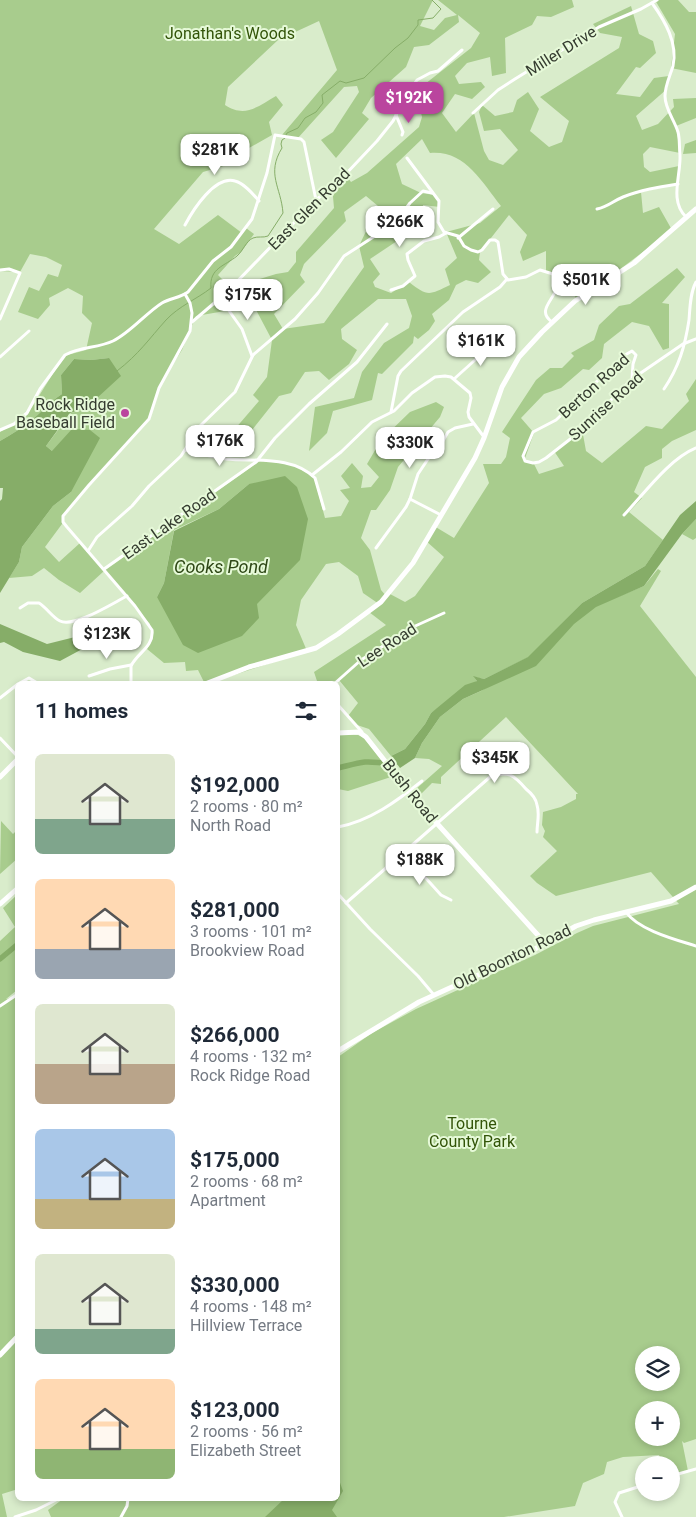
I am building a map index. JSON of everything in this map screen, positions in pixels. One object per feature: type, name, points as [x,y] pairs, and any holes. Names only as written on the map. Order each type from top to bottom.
[{"type":"street","name":"Miller Drive","points":[[473,114],[498,90],[515,79],[599,27],[657,0]]},
{"type":"street","points":[[652,2],[661,15],[674,46],[673,65],[665,98],[668,112],[678,133],[680,158],[676,202],[686,217]]},
{"type":"street","name":"East Glen Road","points":[[88,551],[63,520],[63,516],[88,484],[149,419],[159,388],[185,342],[192,322],[220,298],[377,141],[396,115],[417,80],[430,72],[438,70],[462,50]]},
{"type":"street","points":[[396,115],[403,132],[402,135]]},
{"type":"street","points":[[0,430],[18,421],[27,413],[40,389],[65,355],[114,340],[162,303],[170,298],[185,294],[213,261],[231,247],[252,219],[267,174],[275,135],[302,139],[304,142],[316,200]]},
{"type":"street","points":[[407,158],[439,201],[438,222],[444,232],[453,234],[464,246],[478,252],[490,240],[498,242],[503,274],[507,280]]},
{"type":"street","points":[[185,225],[208,192],[226,182],[234,181],[240,183],[259,201]]},
{"type":"street","points":[[597,209],[609,206],[623,197],[649,189],[678,184]]},
{"type":"street","points":[[89,676],[131,665],[148,646],[152,635],[149,624],[88,551],[97,537],[132,506],[185,450],[200,426],[235,392],[252,356],[295,319],[318,293],[326,279],[349,252],[373,239],[396,223],[410,203],[423,191],[432,193]]},
{"type":"street","points":[[213,681],[249,667],[316,648],[371,610],[388,594],[413,563],[475,458],[502,387],[514,364],[552,322],[575,301],[634,262],[696,208]]},
{"type":"street","points":[[458,238],[493,209]]},
{"type":"street","points":[[391,290],[403,286],[415,276],[408,260],[408,254],[424,241],[439,237],[446,232]]},
{"type":"street","points":[[0,270],[9,269],[20,273],[0,319]]},
{"type":"street","points":[[391,412],[398,376],[401,371],[463,312],[500,287],[507,280],[526,277],[540,270],[553,274],[556,279],[555,291],[545,308],[547,319],[552,322]]},
{"type":"street","points":[[664,389],[686,351],[684,344],[692,292],[696,282]]},
{"type":"street","points":[[185,294],[190,303],[192,322]]},
{"type":"street","points":[[220,298],[242,329],[252,356]]},
{"type":"street","name":"East Lake Road","points":[[104,569],[160,532],[258,461],[275,438],[309,404],[356,362],[387,324]]},
{"type":"street","points":[[0,357],[29,331]]},
{"type":"street","name":"Sunrise Road","points":[[528,463],[540,462],[574,436],[632,380],[684,344],[696,339]]},
{"type":"street","points":[[454,379],[495,342]]},
{"type":"street","name":"Berton Road","points":[[528,463],[523,456],[533,432],[556,420],[625,355],[632,351],[636,355],[632,364],[632,380]]},
{"type":"street","points":[[312,475],[341,452],[372,422],[398,407],[412,393],[435,377],[445,376],[454,379],[470,394],[468,412],[473,424],[484,438]]},
{"type":"street","points":[[376,548],[410,499],[418,474],[428,459],[438,449],[448,432],[455,428],[473,424]]},
{"type":"street","points":[[624,515],[668,468],[687,452],[696,448]]},
{"type":"street","points":[[185,450],[227,458],[292,464],[312,475],[324,509]]},
{"type":"street","points":[[410,499],[441,515]]},
{"type":"street","points":[[20,608],[28,603],[39,603],[59,621],[68,623],[127,596]]},
{"type":"street","name":"Lee Road","points":[[337,681],[361,660],[413,627],[444,613]]},
{"type":"street","points":[[131,665],[131,681]]},
{"type":"street","points":[[24,681],[29,678],[35,681]]},
{"type":"street","points":[[0,698],[15,686]]},
{"type":"street","name":"Bush Road","points":[[340,707],[385,759],[437,824],[545,943]]},
{"type":"street","points":[[340,733],[359,732],[366,737]]},
{"type":"street","points":[[0,738],[15,755]]},
{"type":"street","points":[[0,777],[15,761]]},
{"type":"street","points":[[346,903],[404,854],[490,776],[507,773],[518,779],[535,799],[538,811],[537,832]]},
{"type":"street","points":[[340,826],[380,811],[422,782]]},
{"type":"street","points":[[404,854],[441,895],[450,900]]},
{"type":"street","name":"Old Boonton Road","points":[[340,1051],[392,1017],[434,995],[584,923],[671,901],[696,886]]},
{"type":"street","points":[[0,904],[15,891]]},
{"type":"street","points":[[340,896],[375,935],[418,976],[434,995]]},
{"type":"street","points":[[633,911],[637,922]]},
{"type":"street","points":[[626,912],[637,922],[661,934],[696,946]]},
{"type":"street","points":[[0,1006],[15,996]]},
{"type":"street","points":[[0,1355],[15,1339]]},
{"type":"street","points":[[680,1473],[696,1469]]},
{"type":"street","points":[[622,1517],[614,1502],[619,1493],[635,1488]]},
{"type":"street","points":[[15,1517],[54,1501]]},
{"type":"street","points":[[121,1517],[128,1501]]},
{"type":"green space","name":"Jonathan's Woods","points":[[0,0],[433,0],[420,26],[434,30],[445,18],[457,15],[438,0],[572,0],[574,7],[551,17],[537,16],[532,25],[505,38],[506,73],[492,76],[490,57],[467,63],[455,76],[459,84],[481,82],[485,87],[472,99],[455,94],[442,113],[456,132],[474,113],[484,151],[489,160],[503,165],[518,150],[500,129],[484,131],[479,112],[482,105],[495,116],[513,112],[517,100],[528,92],[539,109],[530,131],[549,147],[562,142],[569,121],[540,97],[619,48],[622,37],[600,33],[593,24],[631,6],[639,34],[653,41],[656,53],[640,68],[636,67],[616,94],[640,97],[654,78],[669,76],[667,89],[636,116],[642,130],[658,124],[674,107],[673,99],[696,98],[696,118],[676,126],[680,153],[650,147],[643,154],[644,167],[650,172],[679,166],[678,184],[641,192],[643,213],[659,207],[672,230],[578,301],[568,286],[559,293],[555,276],[546,271],[546,251],[523,261],[520,252],[527,235],[509,215],[480,252],[479,260],[491,272],[478,283],[466,280],[456,285],[449,300],[432,314],[435,321],[429,330],[418,339],[414,336],[413,343],[382,374],[378,373],[372,400],[333,411],[327,433],[309,451],[315,407],[354,398],[362,372],[384,343],[409,328],[412,316],[406,299],[378,299],[341,329],[342,339],[357,350],[349,364],[329,380],[319,371],[305,372],[291,393],[279,396],[245,439],[234,430],[259,401],[253,395],[267,377],[272,340],[254,306],[196,316],[182,350],[161,383],[150,419],[62,516],[62,524],[45,547],[59,562],[80,543],[104,571],[80,593],[44,568],[32,576],[9,578],[19,562],[22,547],[53,506],[71,492],[52,451],[46,446],[71,413],[85,409],[109,358],[74,359],[61,375],[62,394],[38,415],[0,441],[0,432],[27,415],[64,356],[86,350],[92,323],[82,313],[83,296],[68,288],[49,298],[50,305],[38,319],[18,312],[29,287],[39,291],[48,274],[58,277],[62,265],[46,257],[30,254],[20,272],[0,271]],"holes":[[[458,15],[480,33],[471,48],[416,91],[422,117],[419,127],[367,173],[351,182],[345,174],[332,185],[334,208],[296,252],[296,262],[288,272],[231,288],[218,275],[241,252],[254,234],[246,228],[242,233],[218,215],[179,244],[154,229],[203,172],[247,159],[249,148],[272,135],[269,122],[283,105],[276,96],[251,110],[239,111],[225,105],[228,87],[278,40],[319,21],[337,70],[282,135],[297,139],[344,87],[357,86],[359,92],[333,132],[321,140],[336,158],[369,119],[362,113],[371,98],[406,67],[414,47],[429,45],[459,22]],[[422,139],[430,153],[442,153],[453,156],[463,162],[479,177],[501,206],[480,223],[446,232],[457,258],[445,269],[450,285],[437,291],[425,292],[409,282],[391,293],[375,287],[373,282],[380,274],[370,259],[421,225],[423,205],[440,207],[435,195],[421,193],[402,184],[396,164]],[[366,196],[378,206],[359,246],[364,267],[324,323],[283,329],[274,314],[305,282],[300,275],[304,264],[346,221],[344,212]]]},
{"type":"green space","points":[[655,0],[678,0],[689,12],[696,12],[696,73],[671,68],[675,34]]},
{"type":"green space","points":[[696,140],[696,153],[683,154],[685,144]]},
{"type":"green space","points":[[677,268],[685,277],[662,303],[669,304],[669,348],[663,350],[649,326],[632,322],[604,344],[602,358],[589,370],[583,369],[561,388],[544,394],[521,418],[534,433],[524,461],[534,464],[539,474],[564,466],[554,451],[582,429],[586,451],[602,463],[646,426],[662,429],[689,401],[686,394],[696,379],[696,430],[672,441],[662,449],[662,458],[645,467],[634,492],[642,498],[629,512],[663,540],[645,566],[582,603],[529,657],[484,679],[474,677],[477,681],[431,713],[425,724],[405,749],[391,756],[369,729],[354,724],[348,716],[358,703],[339,680],[317,681],[314,672],[386,625],[369,612],[379,604],[363,593],[358,576],[339,562],[326,564],[301,600],[296,625],[307,651],[216,681],[204,681],[198,670],[186,671],[185,662],[164,663],[147,649],[152,640],[150,624],[104,571],[260,461],[290,463],[314,477],[325,518],[341,516],[349,501],[340,490],[350,488],[341,476],[352,463],[363,476],[361,488],[371,487],[379,477],[367,464],[381,440],[410,412],[436,402],[444,407],[440,417],[398,467],[390,490],[376,510],[371,510],[361,538],[370,550],[381,590],[387,597],[390,594],[405,602],[415,596],[444,557],[426,541],[434,526],[454,538],[489,483],[483,464],[501,464],[506,457],[510,438],[502,432],[536,380],[550,368],[562,368],[574,356],[571,353],[594,340],[599,325],[619,306],[630,304]],"holes":[[[249,484],[257,604],[157,597],[164,583],[174,530],[219,509]]]},
{"type":"green space","points":[[696,519],[696,538],[693,540],[682,534]]},
{"type":"green space","name":"Tourne County Park","points":[[658,569],[661,571],[640,606],[696,677],[696,1439],[684,1443],[682,1441],[688,1471],[680,1473],[680,1456],[623,1457],[607,1462],[604,1474],[583,1483],[575,1506],[504,1517],[51,1517],[48,1510],[60,1501],[340,1501],[340,1056],[372,1033],[416,1009],[535,955],[577,933],[593,926],[679,904],[651,872],[556,896],[530,876],[557,851],[543,837],[545,831],[542,825],[543,812],[561,807],[576,799],[576,794],[578,794],[506,717],[441,777],[441,784],[432,783],[421,794],[416,789],[442,766],[429,759],[415,758],[422,743],[440,717],[463,699],[481,691],[517,669],[588,609],[644,586]]},
{"type":"green space","points":[[340,734],[358,735],[364,738],[394,776],[348,791],[340,789]]},
{"type":"green space","points":[[1,821],[13,834],[15,832],[15,861],[0,874]]},
{"type":"green space","points":[[15,897],[15,927],[3,908]]},
{"type":"green space","points":[[15,927],[15,992],[6,999],[15,997],[15,1490],[2,1494],[7,1517],[0,1517],[0,941]]},
{"type":"water","points":[[109,358],[121,376],[85,409],[70,413],[46,446],[52,451],[72,429],[90,430],[100,438],[71,492],[53,506],[22,547],[19,562],[0,593],[0,501],[3,488],[0,488],[0,441],[38,415],[62,394],[61,375],[74,359]]},
{"type":"water","name":"Cooks Pond","points":[[285,476],[297,487],[308,519],[300,560],[257,604],[259,618],[242,636],[198,653],[183,645],[157,597],[164,583],[174,531],[219,509],[249,484]]},
{"type":"water","points":[[696,501],[696,519],[682,534],[644,586],[596,607],[574,624],[536,666],[463,699],[440,717],[422,743],[415,758],[400,768],[391,756],[405,749],[425,724],[431,713],[465,685],[477,681],[473,676],[484,679],[528,657],[582,603],[645,566],[680,515]]},
{"type":"water","points":[[139,621],[136,629],[112,633],[60,661],[23,652],[4,642],[0,643],[0,624],[47,644]]},
{"type":"water","points":[[340,1483],[343,1491],[340,1496]]},
{"type":"water","points":[[282,1501],[337,1501],[332,1510],[337,1517],[265,1517]]},
{"type":"waterway","points":[[286,135],[298,128],[305,118],[316,112],[323,103],[322,95],[340,81],[346,83],[364,78],[408,38],[418,25],[418,20],[433,18],[441,9],[432,0]]},
{"type":"waterway","points":[[117,371],[138,352],[171,315],[211,288],[211,281],[215,272],[237,256],[251,239],[268,236],[283,213],[275,165],[282,148],[282,140],[285,138]]},
{"type":"waterway","points":[[340,768],[365,762],[388,763],[401,760]]},
{"type":"waterway","points":[[0,959],[15,946]]},
{"type":"place","name":"Rock Ridge Baseball Field","points":[[125,413]]}]
